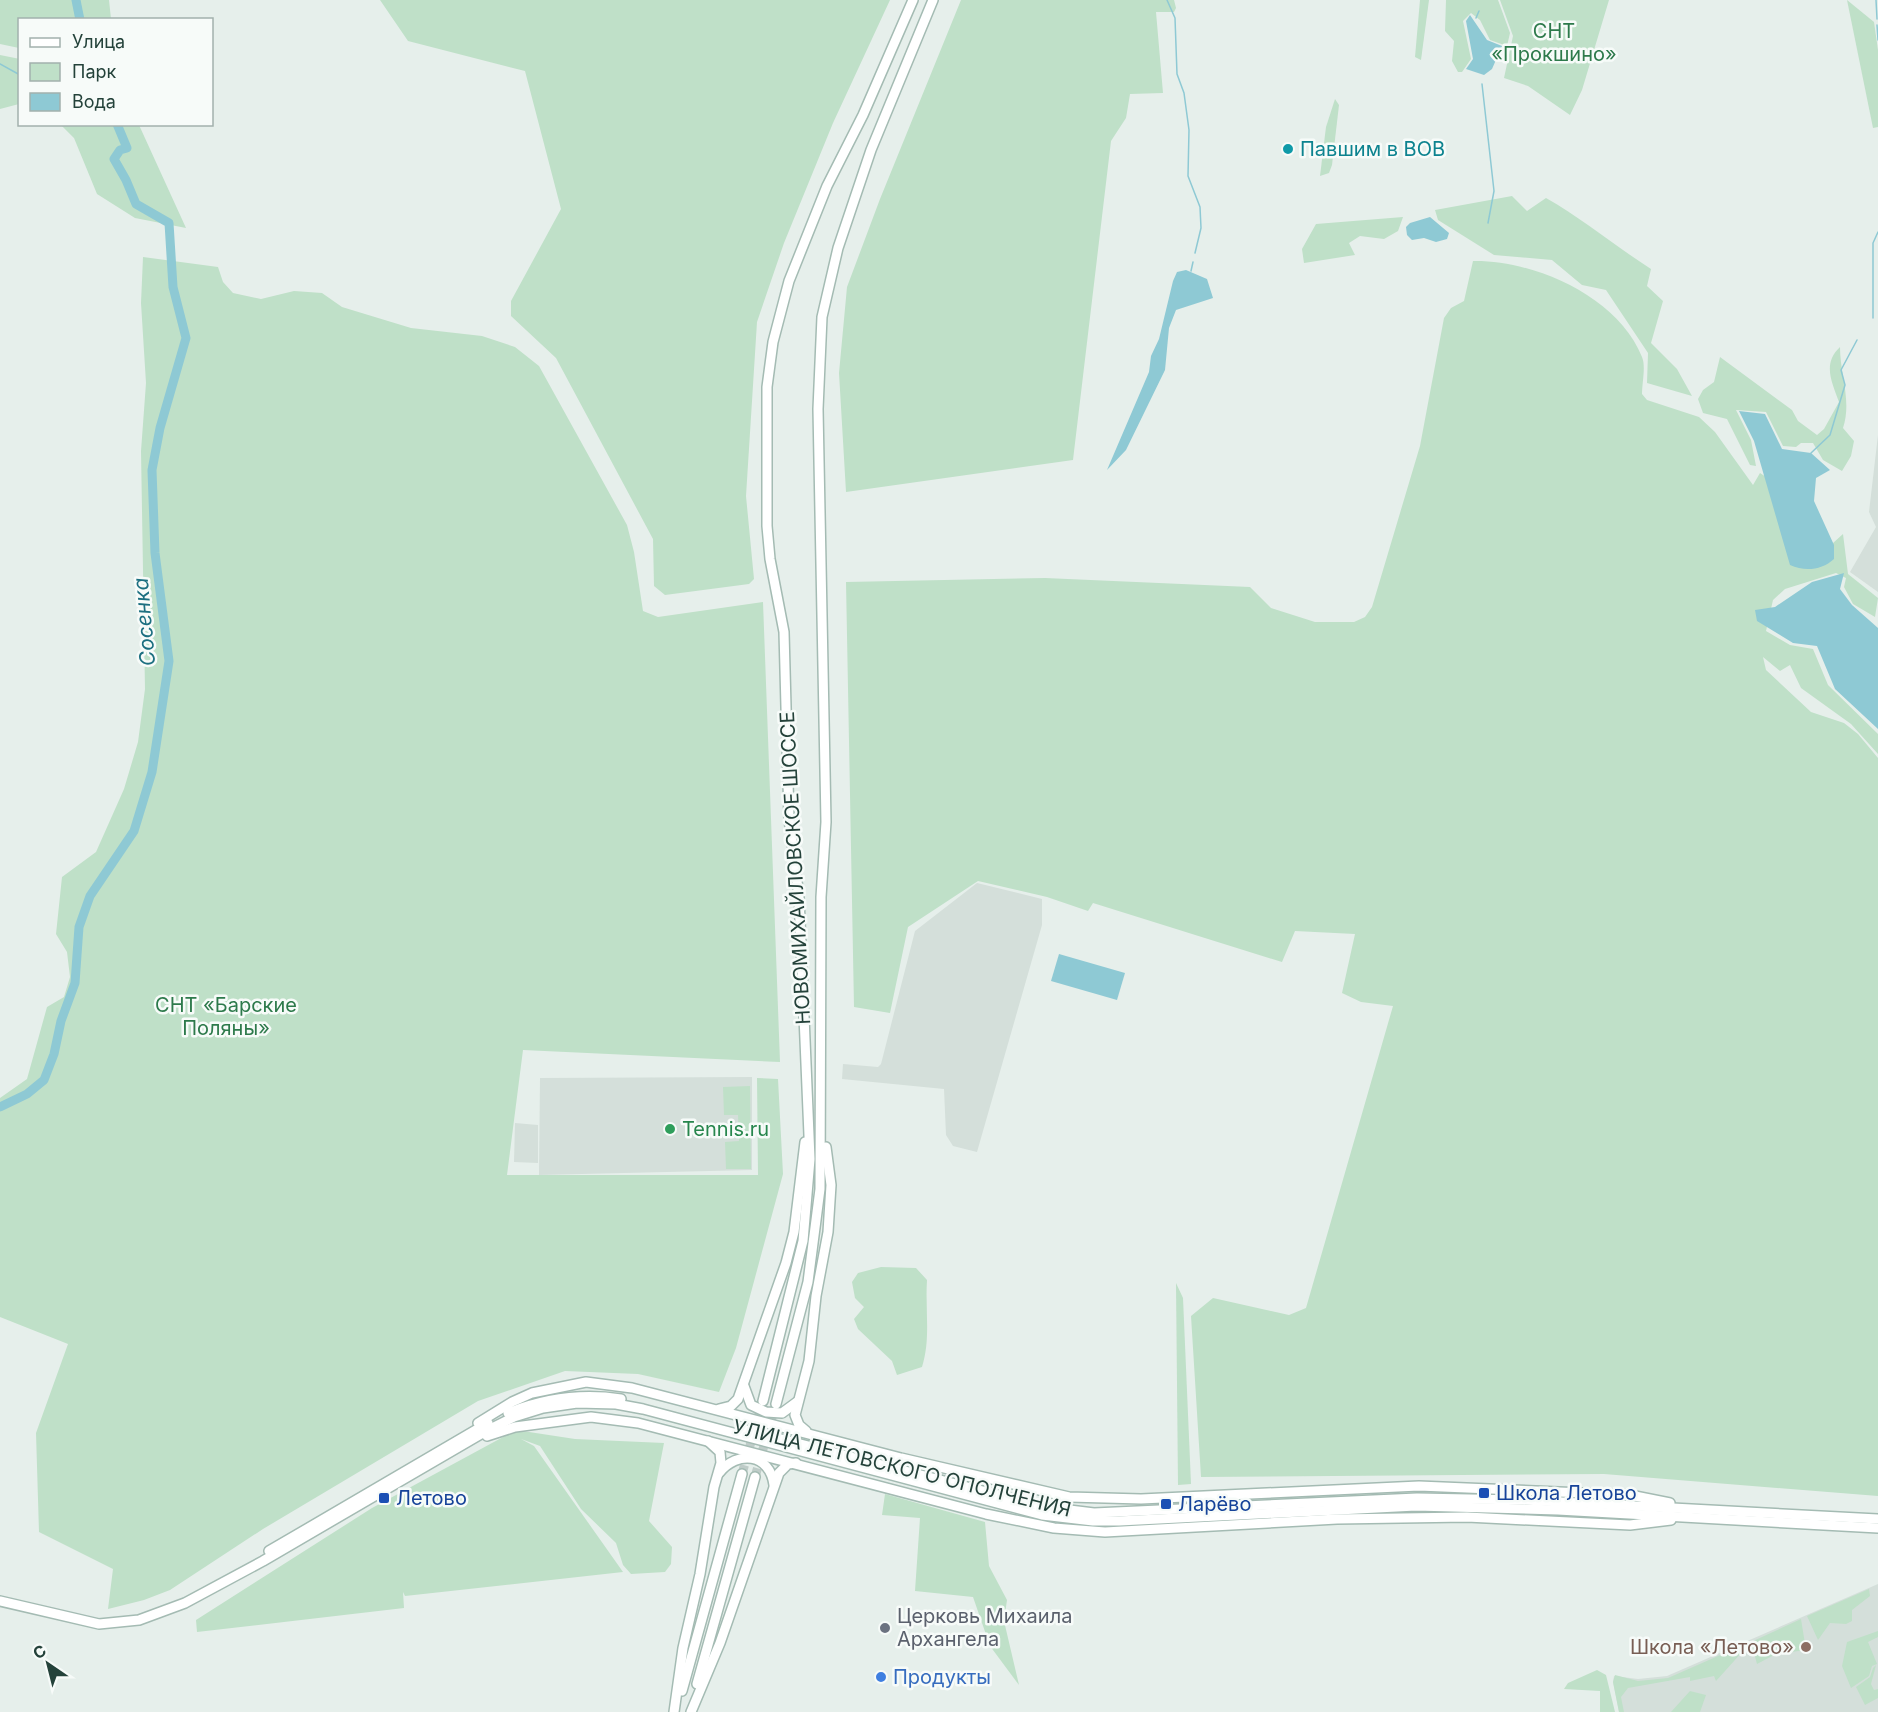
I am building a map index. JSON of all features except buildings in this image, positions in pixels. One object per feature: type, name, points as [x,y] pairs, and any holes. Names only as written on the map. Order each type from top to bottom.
[{"type":"main road","name":"НОВОМИХАЙЛОВСКОЕ ШОССЕ","points":[[763,1401],[803,1241],[809,1189],[799,897],[789,819],[784,632],[770,559],[767,526],[767,387],[773,342],[789,281],[827,186],[863,115],[913,0]]},
{"type":"main road","name":"НОВОМИХАЙЛОВСКОЕ ШОССЕ","points":[[776,1404],[815,1245],[820,1189],[821,897],[826,822],[818,409],[822,317],[838,248],[872,150],[933,0]]},
{"type":"main road","points":[[714,1409],[726,1408],[735,1402],[778,1289],[794,1232],[808,1116]]},
{"type":"main road","points":[[808,1432],[796,1420],[809,1361],[831,1207],[822,1118]]},
{"type":"main road","points":[[744,1380],[744,1391],[751,1405],[766,1412],[782,1413],[799,1400]]},
{"type":"main road","points":[[586,1382],[580,1388],[577,1399],[580,1411],[591,1417]]},
{"type":"main road","points":[[453,1446],[512,1402],[549,1388],[586,1382],[632,1388],[880,1452],[1069,1497],[1141,1498],[1419,1486],[1630,1495],[1689,1508]]},
{"type":"main road","name":"УЛИЦА ЛЕТОВСКОГО ОПОЛЧЕНИЯ","points":[[0,1601],[88,1622],[130,1622],[185,1603],[453,1446],[514,1418],[543,1408],[577,1399],[602,1396],[646,1404],[886,1470],[1045,1507],[1094,1513],[1417,1498],[1637,1510],[1702,1517],[1878,1528]]},
{"type":"main road","points":[[453,1446],[515,1427],[591,1417],[638,1423],[703,1438],[986,1514],[1054,1528],[1106,1532],[1337,1519],[1467,1517],[1630,1525],[1702,1517]]},
{"type":"main road","points":[[675,1712],[683,1648],[700,1574],[710,1506],[718,1475],[720,1452],[703,1438]]},
{"type":"main road","points":[[871,1483],[886,1470],[880,1452]]},
{"type":"main road","points":[[718,1475],[730,1461],[737,1458],[752,1458],[765,1465],[770,1471],[774,1487]]},
{"type":"main road","points":[[690,1712],[720,1643],[781,1470],[788,1464],[796,1463]]},
{"type":"main road","name":"УЛИЦА ЛЕТОВСКОГО ОПОЛЧЕНИЯ","points":[[886,1470],[930,1485],[1042,1515],[1093,1521],[1416,1506],[1637,1510],[1689,1508],[1878,1519]]},
{"type":"main road","points":[[675,1712],[742,1474]]},
{"type":"main road","points":[[690,1712],[754,1477]]},
{"type":"main road","points":[[930,1485],[986,1514]]},
{"type":"main road","points":[[1630,1495],[1637,1510],[1630,1525]]},
{"type":"shaded area","points":[[1878,435],[1878,592],[1850,572],[1876,527],[1869,512]]},
{"type":"shaded area","points":[[977,883],[1042,899],[1042,925],[977,1152],[953,1146],[946,1135],[944,1089],[842,1079],[843,1064],[878,1067],[881,1064],[915,931]]},
{"type":"shaded area","points":[[752,1077],[752,1170],[539,1175],[540,1078]]},
{"type":"shaded area","points":[[515,1123],[538,1125],[538,1163],[514,1162]]},
{"type":"shaded area","name":"Школа «Летово»","points":[[1878,1584],[1878,1712],[1619,1712],[1613,1682],[1614,1676],[1638,1679],[1667,1676]]},
{"type":"green space","points":[[0,0],[109,0],[111,18],[18,18],[18,48],[0,44]]},
{"type":"green space","points":[[380,0],[890,0],[833,123],[784,243],[757,322],[746,496],[754,579],[749,584],[665,595],[654,586],[653,539],[556,358],[511,316],[511,301],[561,209],[525,71],[408,41]]},
{"type":"green space","points":[[961,0],[1174,0],[1176,8],[1174,12],[1156,12],[1163,93],[1130,94],[1126,118],[1111,141],[1073,460],[846,492],[839,373],[847,287],[880,199]]},
{"type":"green space","points":[[1420,0],[1429,0],[1421,60],[1415,57]]},
{"type":"green space","points":[[1446,0],[1498,0],[1510,33],[1507,46],[1490,40],[1480,20],[1471,13],[1463,21],[1471,59],[1462,72],[1458,72],[1452,61],[1454,41],[1445,31]]},
{"type":"green space","name":"СНТ «Прокшино»","points":[[1500,0],[1609,0],[1582,90],[1570,115],[1528,86],[1504,78],[1513,36]]},
{"type":"green space","points":[[1847,0],[1874,22],[1878,50],[1878,127],[1873,128]]},
{"type":"green space","points":[[0,55],[18,59],[18,104],[0,109]]},
{"type":"green space","points":[[1335,99],[1339,105],[1332,165],[1329,173],[1320,176],[1326,127]]},
{"type":"green space","points":[[62,126],[139,126],[186,228],[135,218],[97,194],[74,138]]},
{"type":"green space","points":[[1512,196],[1527,211],[1546,198],[1651,269],[1647,286],[1663,301],[1651,343],[1677,369],[1692,396],[1647,383],[1648,353],[1606,290],[1582,285],[1552,260],[1494,255],[1438,220],[1435,210]]},
{"type":"green space","points":[[1403,217],[1398,231],[1384,239],[1360,236],[1349,243],[1355,255],[1304,263],[1302,249],[1316,224]]},
{"type":"green space","name":"СНТ «Барские Поляны»","points":[[143,257],[218,267],[223,282],[233,293],[261,299],[294,291],[322,293],[342,307],[411,328],[482,336],[515,347],[539,366],[627,525],[634,552],[643,611],[658,617],[763,602],[780,1062],[523,1050],[507,1175],[758,1175],[757,1078],[778,1079],[783,1174],[736,1348],[719,1392],[638,1374],[565,1371],[478,1401],[263,1529],[170,1590],[144,1600],[108,1609],[113,1569],[39,1532],[36,1433],[68,1344],[0,1317],[0,1098],[27,1079],[47,1007],[64,997],[70,977],[67,952],[56,934],[62,877],[96,852],[124,789],[138,742],[145,689],[141,451],[146,383],[141,303]]},
{"type":"green space","points":[[1473,261],[1497,262],[1547,275],[1572,286],[1594,300],[1614,317],[1630,336],[1642,357],[1644,370],[1642,394],[1647,400],[1699,417],[1715,432],[1753,485],[1760,473],[1769,479],[1830,558],[1833,543],[1843,534],[1848,574],[1878,598],[1875,617],[1853,604],[1844,587],[1846,578],[1836,573],[1785,589],[1773,600],[1766,631],[1790,645],[1813,649],[1828,685],[1878,734],[1878,754],[1851,724],[1801,688],[1790,665],[1780,671],[1763,657],[1766,670],[1811,712],[1844,723],[1858,734],[1878,758],[1878,1496],[1604,1474],[1201,1477],[1191,1316],[1213,1298],[1289,1315],[1306,1308],[1393,1006],[1361,1002],[1342,993],[1355,934],[1295,931],[1282,962],[1093,903],[1088,911],[1047,897],[978,881],[908,927],[890,1013],[854,1007],[846,582],[1045,578],[1250,587],[1271,608],[1315,622],[1354,622],[1365,617],[1372,607],[1420,446],[1444,318],[1451,308],[1464,301]]},
{"type":"green space","points":[[1840,347],[1846,398],[1843,428],[1854,441],[1851,456],[1842,471],[1823,460],[1813,443],[1801,443],[1796,447],[1783,446],[1766,412],[1736,410],[1751,440],[1756,466],[1750,465],[1727,419],[1703,413],[1698,399],[1703,390],[1714,382],[1720,357],[1792,410],[1798,421],[1817,435],[1824,429],[1839,402],[1831,380],[1830,367],[1831,360]]},
{"type":"green space","points":[[750,1086],[751,1169],[726,1169],[725,1142],[739,1141],[738,1115],[724,1115],[723,1087]]},
{"type":"green space","points":[[881,1267],[916,1268],[927,1280],[927,1335],[922,1367],[897,1375],[892,1361],[858,1329],[854,1319],[864,1307],[855,1298],[852,1282],[858,1273]]},
{"type":"green space","points":[[1176,1283],[1183,1298],[1191,1484],[1178,1485]]},
{"type":"green space","points":[[516,1430],[575,1439],[664,1443],[649,1521],[672,1547],[671,1564],[665,1572],[631,1574],[623,1565],[616,1543],[581,1509],[540,1446],[521,1439],[534,1446],[623,1572],[405,1596],[403,1592],[404,1608],[197,1632],[196,1620],[372,1508]]},
{"type":"green space","points":[[885,1494],[985,1522],[989,1566],[1007,1600],[1004,1621],[1019,1685],[990,1646],[973,1597],[915,1591],[920,1518],[882,1515]]},
{"type":"green space","points":[[1869,1589],[1870,1596],[1852,1610],[1852,1621],[1846,1624],[1830,1623],[1818,1640],[1807,1616]]},
{"type":"green space","points":[[1801,1619],[1806,1650],[1776,1654],[1757,1664],[1751,1642]]},
{"type":"green space","points":[[1878,1631],[1878,1637],[1868,1642],[1877,1664],[1872,1666],[1869,1676],[1851,1688],[1842,1666],[1847,1642]]},
{"type":"green space","points":[[1743,1645],[1743,1651],[1716,1681],[1714,1676],[1690,1681],[1690,1677],[1628,1688],[1621,1697],[1624,1712],[1619,1712],[1613,1682],[1615,1675],[1638,1681],[1668,1678]]},
{"type":"green space","points":[[1876,1665],[1871,1684],[1874,1690],[1878,1689],[1878,1698],[1865,1705],[1856,1687],[1870,1677]]},
{"type":"green space","points":[[1597,1670],[1606,1675],[1615,1712],[1600,1712],[1600,1691],[1564,1689],[1568,1683]]},
{"type":"green space","points":[[1690,1691],[1706,1695],[1700,1712],[1671,1712]]},
{"type":"water","points":[[1470,15],[1487,40],[1502,46],[1492,69],[1484,75],[1466,69],[1473,59],[1466,21]]},
{"type":"water","points":[[1430,217],[1449,233],[1447,239],[1436,242],[1424,238],[1412,240],[1407,235],[1406,227],[1410,223]]},
{"type":"water","points":[[1186,270],[1207,279],[1213,298],[1176,310],[1169,328],[1165,370],[1126,450],[1107,470],[1149,372],[1151,356],[1159,339],[1173,281],[1177,272]]},
{"type":"water","points":[[1739,411],[1765,414],[1782,449],[1811,453],[1830,470],[1816,478],[1814,501],[1834,545],[1834,559],[1824,566],[1802,569],[1790,565],[1754,441]]},
{"type":"water","points":[[1844,573],[1840,589],[1852,605],[1878,628],[1878,729],[1835,689],[1817,646],[1793,643],[1757,621],[1755,610],[1775,607],[1812,582]]},
{"type":"water","points":[[1059,954],[1125,973],[1117,1000],[1051,981]]},
{"type":"waterway","name":"Сосенка","points":[[76,0],[80,18]]},
{"type":"waterway","points":[[1167,0],[1175,18],[1177,74],[1184,93],[1189,130],[1188,176],[1200,207],[1201,228],[1195,253]]},
{"type":"waterway","points":[[1876,0],[1877,19]]},
{"type":"waterway","points":[[1476,18],[1479,11]]},
{"type":"waterway","points":[[1877,25],[1878,40]]},
{"type":"waterway","points":[[0,64],[18,74]]},
{"type":"waterway","points":[[1482,84],[1494,191],[1488,223]]},
{"type":"waterway","name":"Сосенка","points":[[0,1107],[27,1094],[44,1080],[54,1054],[61,1021],[75,983],[79,927],[90,896],[134,831],[152,772],[169,661],[155,553],[152,470],[160,428],[186,338],[173,287],[169,223],[136,204],[114,159],[120,150],[127,148],[118,126]]},
{"type":"waterway","points":[[1873,318],[1873,243],[1878,232]]},
{"type":"waterway","points":[[1191,271],[1193,262]]},
{"type":"waterway","points":[[1811,453],[1830,435],[1845,385],[1841,370],[1857,340]]},
{"type":"tunnel","points":[[742,1474],[762,1403]]},
{"type":"tunnel","points":[[755,1477],[775,1407]]},
{"type":"place","name":"Павшим в ВОВ","points":[[1288,149]]},
{"type":"place","name":"Tennis.ru","points":[[670,1129]]},
{"type":"place","name":"Школа Летово","points":[[1484,1493]]},
{"type":"place","name":"Летово","points":[[384,1498]]},
{"type":"place","name":"Ларёво","points":[[1166,1504]]},
{"type":"place","name":"Церковь Михаила Архангела","points":[[885,1628]]},
{"type":"place","name":"Школа «Летово»","points":[[1806,1647]]},
{"type":"place","name":"Продукты","points":[[881,1677]]}]
